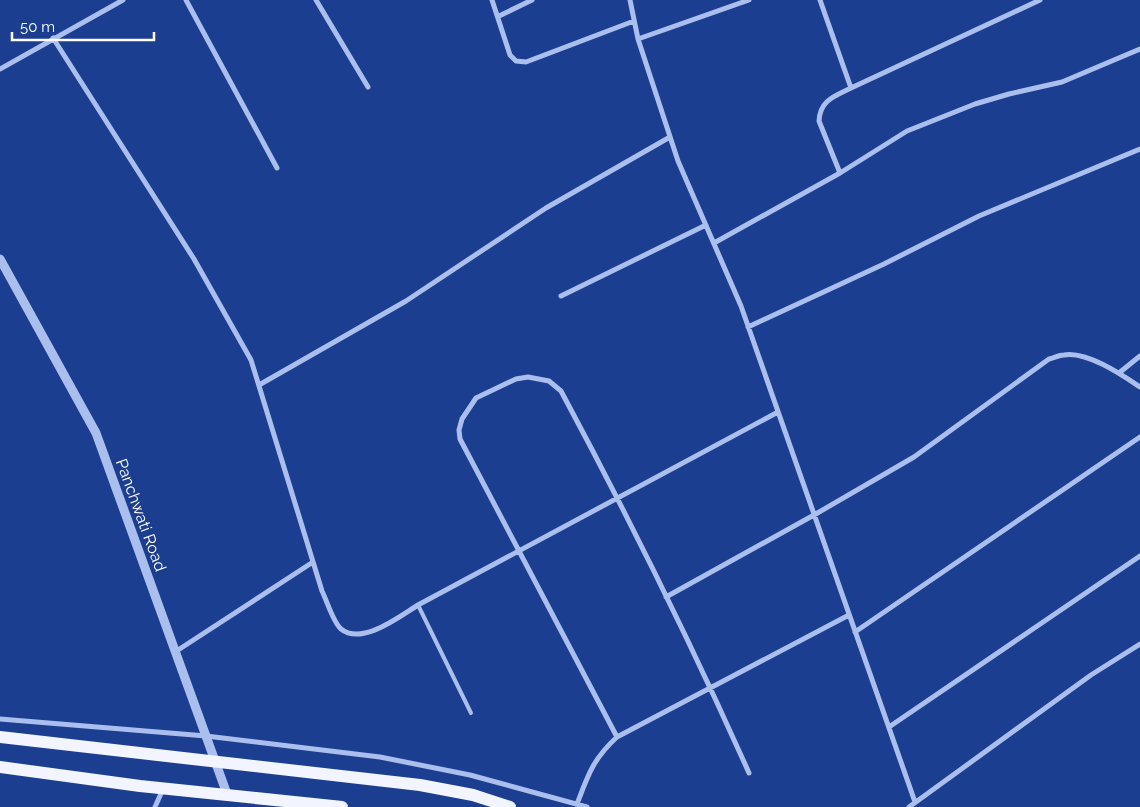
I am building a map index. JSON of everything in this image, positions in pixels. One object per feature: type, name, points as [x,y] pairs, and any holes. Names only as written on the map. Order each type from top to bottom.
[{"type":"main road","points":[[0,738],[420,785],[473,795],[510,807]]},
{"type":"main road","points":[[0,768],[227,794],[249,799],[342,807]]},
{"type":"street","points":[[0,69],[123,0]]},
{"type":"street","points":[[186,0],[277,168]]},
{"type":"street","points":[[316,0],[368,87]]},
{"type":"street","points":[[492,0],[499,16],[501,31],[510,55],[516,61],[526,62],[634,21]]},
{"type":"street","points":[[499,16],[532,0]]},
{"type":"street","points":[[630,0],[638,38],[678,161],[741,306],[915,802]]},
{"type":"street","points":[[638,38],[749,0]]},
{"type":"street","points":[[820,0],[851,88]]},
{"type":"street","points":[[840,173],[819,121],[821,108],[830,99],[1040,0]]},
{"type":"street","points":[[53,38],[194,259],[251,360],[322,591],[341,629],[357,634],[384,626],[418,605],[778,412]]},
{"type":"street","points":[[714,244],[840,173],[907,132],[976,104],[1009,94],[1062,82],[1140,49]]},
{"type":"street","points":[[259,385],[406,301],[546,208],[670,137]]},
{"type":"street","points":[[748,327],[884,264],[980,216],[1140,149]]},
{"type":"street","points":[[561,296],[706,225]]},
{"type":"street","name":"Panchwati Road","points":[[0,259],[96,433],[227,794]]},
{"type":"street","points":[[666,597],[814,515],[914,456],[1049,359],[1066,354],[1083,357],[1119,373],[1140,387]]},
{"type":"street","points":[[1119,373],[1140,356]]},
{"type":"street","points":[[617,737],[460,439],[459,430],[462,419],[476,398],[516,379],[528,376],[549,380],[561,391],[618,499],[711,688],[749,773]]},
{"type":"street","points":[[855,632],[1140,437]]},
{"type":"street","points":[[889,727],[1140,556]]},
{"type":"street","points":[[175,652],[313,562]]},
{"type":"street","points":[[577,804],[593,765],[603,750],[617,737],[849,615]]},
{"type":"street","points":[[909,807],[1090,675],[1140,644]]},
{"type":"street","points":[[0,719],[206,736],[380,757],[470,775],[587,807]]},
{"type":"street","points":[[155,807],[163,788]]},
{"type":"lane","points":[[418,605],[471,713]]}]
